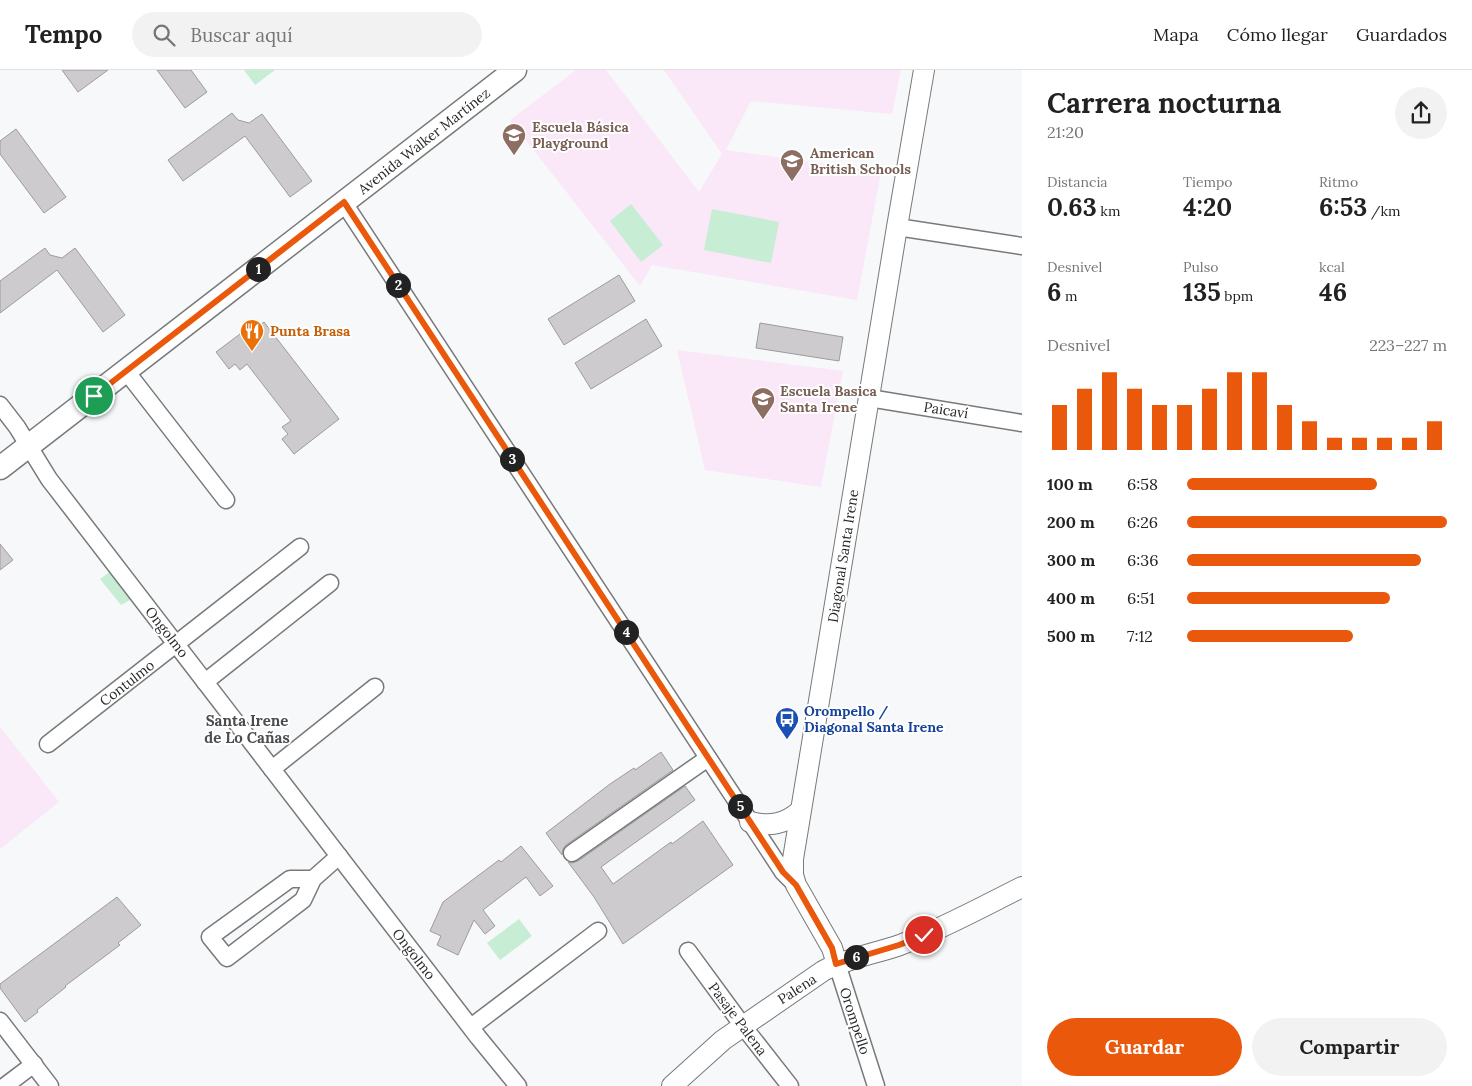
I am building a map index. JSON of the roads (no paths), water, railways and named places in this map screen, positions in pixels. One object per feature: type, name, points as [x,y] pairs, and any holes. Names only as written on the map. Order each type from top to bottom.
[{"type":"main road","name":"Avenida Walker Martínez","points":[[0,468],[515,70]]},
{"type":"street","name":"Diagonal Santa Irene","points":[[796,885],[793,875],[793,859],[800,811],[924,70]]},
{"type":"street","name":"Orompello","points":[[344,202],[783,872],[796,885],[832,948],[876,1086]]},
{"type":"street","points":[[897,227],[1022,246]]},
{"type":"street","points":[[126,371],[226,500]]},
{"type":"street","name":"Paicaví","points":[[869,398],[1022,423]]},
{"type":"street","name":"Ongolmo","points":[[0,405],[17,427],[45,474],[518,1086]]},
{"type":"street","name":"Contulmo","points":[[48,744],[300,547]]},
{"type":"street","points":[[205,682],[330,583]]},
{"type":"street","points":[[272,769],[375,687]]},
{"type":"street","points":[[572,853],[708,758]]},
{"type":"street","points":[[750,822],[767,825],[779,824],[800,811]]},
{"type":"street","points":[[313,879],[290,879],[210,937],[227,958],[304,900],[313,879],[339,856]]},
{"type":"street","name":"Palena","points":[[672,1086],[705,1055],[743,1026],[836,964],[899,945],[1022,887]]},
{"type":"street","points":[[471,1027],[598,930]]},
{"type":"street","name":"Pasaje Palena","points":[[688,950],[743,1026],[790,1086]]},
{"type":"street","points":[[0,1021],[50,1086]]},
{"type":"street","points":[[5,1086],[34,1064]]},
{"type":"place","name":"Escuela Básica Playground","points":[[514,156]]},
{"type":"place","name":"American British Schools","points":[[792,182]]},
{"type":"place","name":"Punta Brasa","points":[[252,352]]},
{"type":"place","name":"Escuela Basica Santa Irene","points":[[763,420]]},
{"type":"place","name":"Orompello / Diagonal Santa Irene","points":[[787,740]]},
{"type":"district","name":"Santa Irene de Lo Cañas","points":[[247,730]]}]
